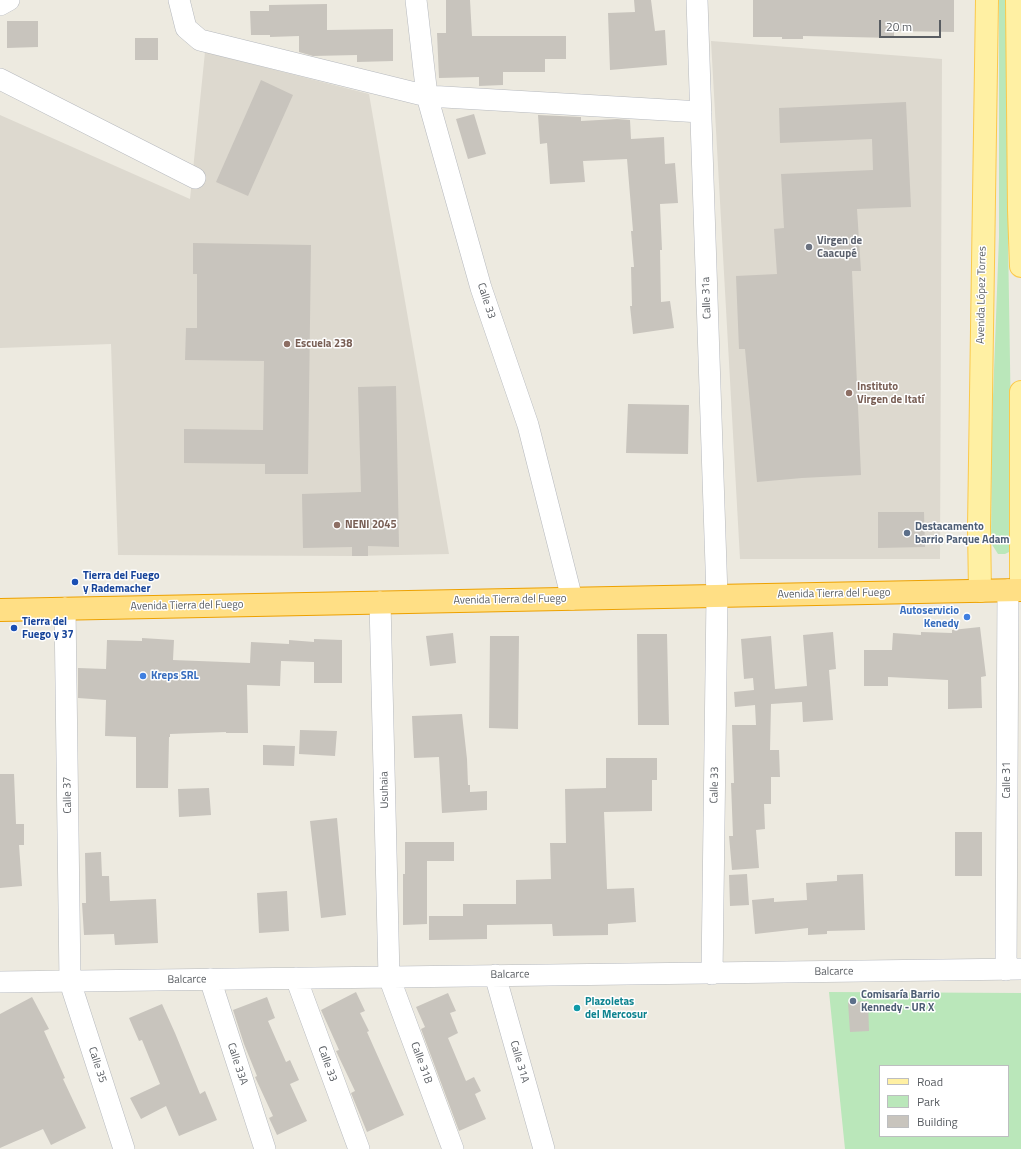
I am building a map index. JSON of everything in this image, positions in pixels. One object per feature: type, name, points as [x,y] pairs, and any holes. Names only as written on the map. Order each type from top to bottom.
[{"type":"highway","name":"Avenida Tierra del Fuego","points":[[0,610],[1017,590]]},
{"type":"main road","name":"Avenida López Torres","points":[[980,591],[979,527],[987,0]]},
{"type":"main road","points":[[1017,0],[1021,266]]},
{"type":"main road","points":[[1017,590],[1021,392]]},
{"type":"street","points":[[0,6],[9,0]]},
{"type":"street","points":[[179,0],[186,28],[200,40],[427,96],[701,112]]},
{"type":"street","name":"Calle 33","points":[[416,0],[427,96],[481,288],[528,425],[572,599]]},
{"type":"street","name":"Calle 31a","points":[[697,0],[717,596]]},
{"type":"street","points":[[0,79],[195,178]]},
{"type":"street","name":"Calle 31","points":[[1014,970],[1017,590]]},
{"type":"street","name":"Calle 33","points":[[712,974],[717,596]]},
{"type":"street","name":"Usuhaia","points":[[380,602],[389,977]]},
{"type":"street","name":"Calle 37","points":[[65,608],[70,982]]},
{"type":"street","name":"Balcarce","points":[[0,982],[1014,970]]},
{"type":"street","name":"Calle 31A","points":[[494,975],[544,1149]]},
{"type":"street","name":"Calle 31B","points":[[389,977],[453,1149]]},
{"type":"street","name":"Calle 33","points":[[296,978],[359,1149]]},
{"type":"street","name":"Calle 33A","points":[[210,980],[265,1149]]},
{"type":"street","name":"Calle 35","points":[[70,982],[124,1149]]},
{"type":"shaded area","points":[[711,41],[942,59],[940,559],[740,559]]},
{"type":"shaded area","points":[[205,52],[369,94],[449,554],[352,556],[118,555],[111,344],[0,348],[0,115],[190,199]]},
{"type":"green space","points":[[999,0],[1010,0],[1011,14],[1008,238],[1013,550],[1005,554],[998,554],[991,543],[992,424],[999,237]]},
{"type":"green space","points":[[829,992],[1021,993],[1021,1149],[845,1149]]},
{"type":"building","points":[[446,0],[470,0],[472,36],[566,36],[566,59],[545,59],[545,72],[503,72],[503,85],[479,86],[479,77],[439,78],[437,33],[446,33]]},
{"type":"building","points":[[634,0],[651,0],[655,31],[665,30],[667,65],[610,70],[608,13],[635,12]]},
{"type":"building","points":[[753,0],[954,0],[954,32],[894,31],[894,38],[803,36],[803,39],[782,39],[782,37],[753,37]]},
{"type":"building","points":[[327,4],[327,30],[393,29],[393,61],[357,62],[357,55],[313,56],[299,52],[299,36],[270,37],[270,35],[251,35],[250,11],[269,11],[269,5]]},
{"type":"building","points":[[7,21],[38,21],[38,47],[7,48]]},
{"type":"building","points":[[135,38],[158,38],[158,60],[135,60]]},
{"type":"building","points":[[261,80],[293,95],[248,196],[216,182]]},
{"type":"building","points":[[906,102],[911,207],[857,209],[861,271],[852,271],[861,475],[757,482],[745,349],[739,349],[736,276],[777,274],[774,229],[784,228],[781,174],[873,170],[872,139],[780,143],[779,108]]},
{"type":"building","points":[[474,114],[486,154],[468,159],[456,119]]},
{"type":"building","points":[[538,115],[581,117],[581,121],[617,119],[630,120],[631,139],[664,137],[665,164],[675,163],[678,203],[660,204],[662,250],[660,250],[661,302],[670,301],[674,328],[633,334],[630,306],[632,306],[631,267],[634,267],[631,231],[633,231],[627,159],[583,161],[585,182],[550,184],[547,143],[540,144]]},
{"type":"building","points":[[193,243],[311,245],[308,474],[265,474],[265,464],[184,463],[184,429],[263,430],[264,361],[185,360],[186,328],[197,328],[197,274],[193,274]]},
{"type":"building","points":[[396,386],[399,547],[368,546],[368,556],[352,556],[352,547],[303,548],[302,494],[361,492],[358,387]]},
{"type":"building","points":[[628,404],[689,405],[688,454],[626,453]]},
{"type":"building","points":[[878,512],[924,512],[925,547],[878,548]]},
{"type":"building","points":[[980,627],[986,676],[981,677],[982,708],[948,709],[948,680],[888,677],[888,686],[864,686],[864,650],[892,650],[893,633],[921,635],[921,632],[952,633],[952,630]]},
{"type":"building","points":[[833,632],[836,669],[829,670],[833,720],[803,722],[802,702],[771,704],[770,750],[779,750],[780,777],[771,777],[771,804],[764,804],[765,829],[756,830],[759,868],[732,870],[729,836],[733,836],[731,783],[734,783],[732,725],[756,725],[755,705],[735,707],[734,692],[754,690],[753,678],[744,679],[741,639],[771,636],[775,689],[807,686],[803,635]]},
{"type":"building","points":[[453,633],[456,663],[430,666],[426,636]]},
{"type":"building","points":[[637,634],[667,634],[669,725],[638,725]]},
{"type":"building","points":[[490,636],[519,636],[518,729],[489,728]]},
{"type":"building","points":[[142,638],[174,640],[173,660],[250,663],[251,642],[289,644],[289,640],[314,642],[314,639],[342,640],[342,683],[314,683],[314,662],[281,661],[280,686],[247,685],[248,733],[226,732],[170,734],[168,788],[136,788],[136,737],[105,736],[106,700],[78,698],[78,668],[106,669],[107,640],[142,641]]},
{"type":"building","points":[[462,714],[468,785],[470,785],[470,792],[487,791],[487,810],[442,813],[439,757],[414,758],[412,716]]},
{"type":"building","points":[[300,730],[337,731],[335,756],[299,754]]},
{"type":"building","points":[[263,745],[295,746],[294,766],[263,765]]},
{"type":"building","points":[[606,758],[657,758],[657,780],[652,780],[652,811],[604,812],[607,889],[634,888],[636,922],[608,924],[608,935],[553,936],[552,924],[487,925],[487,939],[429,940],[429,916],[463,916],[463,904],[516,904],[516,880],[551,879],[550,843],[566,843],[565,789],[606,788]]},
{"type":"building","points":[[0,774],[14,774],[16,824],[24,824],[24,845],[19,845],[22,886],[0,888]]},
{"type":"building","points":[[209,788],[211,815],[179,817],[178,789]]},
{"type":"building","points":[[337,818],[346,915],[321,918],[310,821]]},
{"type":"building","points":[[955,832],[982,832],[982,876],[955,876]]},
{"type":"building","points":[[405,842],[454,842],[454,861],[427,861],[427,924],[403,925],[403,874],[405,874]]},
{"type":"building","points":[[101,852],[102,876],[109,876],[110,901],[156,899],[158,943],[115,945],[114,934],[84,935],[82,903],[86,903],[85,853]]},
{"type":"building","points":[[747,874],[749,905],[730,906],[729,875]]},
{"type":"building","points":[[863,874],[865,930],[827,931],[827,934],[808,935],[808,928],[755,934],[752,900],[774,898],[774,902],[807,900],[806,883],[837,881],[837,875]]},
{"type":"building","points":[[287,891],[289,931],[259,933],[257,893]]},
{"type":"building","points":[[356,992],[365,1011],[360,1013],[369,1031],[367,1032],[404,1115],[367,1132],[351,1093],[355,1091],[336,1051],[339,1050],[321,1010]]},
{"type":"building","points":[[448,993],[456,1011],[450,1013],[458,1033],[448,1038],[466,1081],[474,1077],[481,1091],[475,1094],[486,1119],[459,1131],[421,1029],[425,1027],[416,1007]]},
{"type":"building","points":[[32,997],[49,1029],[44,1031],[65,1078],[63,1079],[86,1128],[51,1145],[43,1129],[0,1148],[0,1014]]},
{"type":"building","points":[[267,997],[275,1018],[268,1021],[286,1062],[290,1060],[299,1080],[290,1084],[307,1121],[277,1135],[269,1118],[273,1116],[255,1077],[257,1076],[244,1044],[233,1010]]},
{"type":"building","points":[[868,1001],[869,1031],[850,1032],[848,1002]]},
{"type":"building","points":[[162,1004],[200,1094],[205,1091],[217,1120],[179,1136],[166,1106],[141,1119],[130,1098],[160,1084],[142,1040],[139,1041],[129,1018]]},
{"type":"place","name":"Virgen de Caacupé","points":[[809,247]]},
{"type":"place","name":"Escuela 238","points":[[287,344]]},
{"type":"place","name":"Instituto Virgen de Itatí","points":[[849,393]]},
{"type":"place","name":"NENI 2045","points":[[337,525]]},
{"type":"place","name":"Destacamento barrio Parque Adam","points":[[907,533]]},
{"type":"place","name":"Tierra del Fuego y Rademacher","points":[[75,582]]},
{"type":"place","name":"Autoservicio Kenedy","points":[[967,617]]},
{"type":"place","name":"Tierra del Fuego y 37","points":[[14,628]]},
{"type":"place","name":"Kreps SRL","points":[[143,676]]},
{"type":"place","name":"Comisaría Barrio Kennedy - UR X","points":[[853,1001]]},
{"type":"place","name":"Plazoletas del Mercosur","points":[[577,1008]]}]
